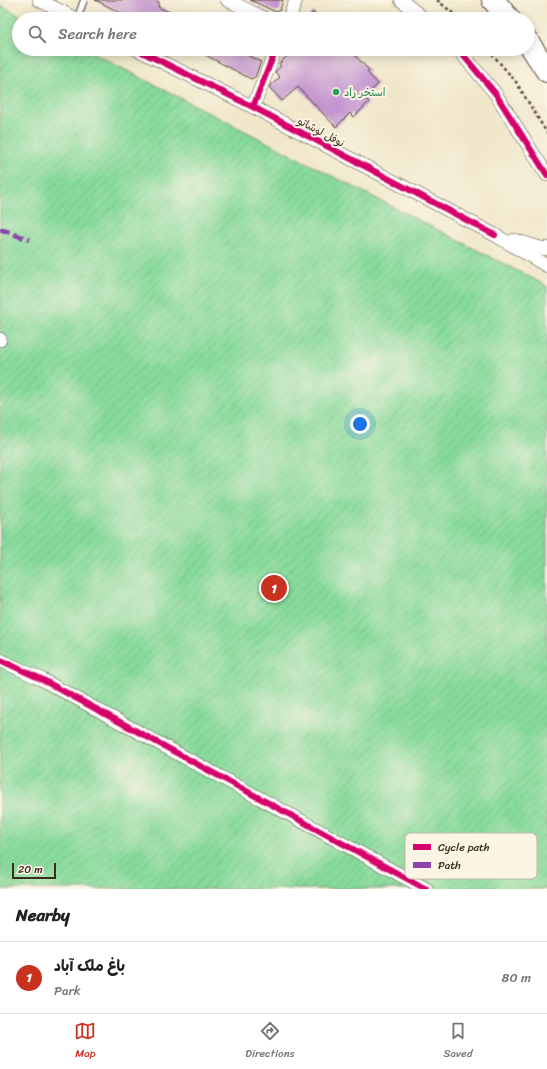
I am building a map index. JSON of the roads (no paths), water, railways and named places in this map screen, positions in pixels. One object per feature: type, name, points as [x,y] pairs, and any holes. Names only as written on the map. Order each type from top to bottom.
[{"type":"highway","points":[[493,0],[503,12]]},
{"type":"highway","points":[[535,53],[547,71]]},
{"type":"street","points":[[38,0],[63,12]]},
{"type":"street","points":[[226,0],[251,12]]},
{"type":"street","points":[[292,12],[296,0]]},
{"type":"street","points":[[401,0],[416,12]]},
{"type":"street","name":"نوفل لوشاتو","points":[[150,56],[253,107],[495,235],[547,266]]},
{"type":"street","points":[[253,107],[273,56]]},
{"type":"street","points":[[464,56],[495,93],[547,175]]},
{"type":"street","name":"نوفل لوشاتو","points":[[495,235],[544,249],[547,248]]},
{"type":"street","points":[[0,660],[41,679],[405,878]]},
{"type":"street","points":[[408,879],[426,889]]},
{"type":"lane","points":[[80,12],[84,0]]},
{"type":"place","name":"استخر راد","points":[[336,92]]},
{"type":"place","name":"باغ ملک آباد","points":[[274,588]]}]
